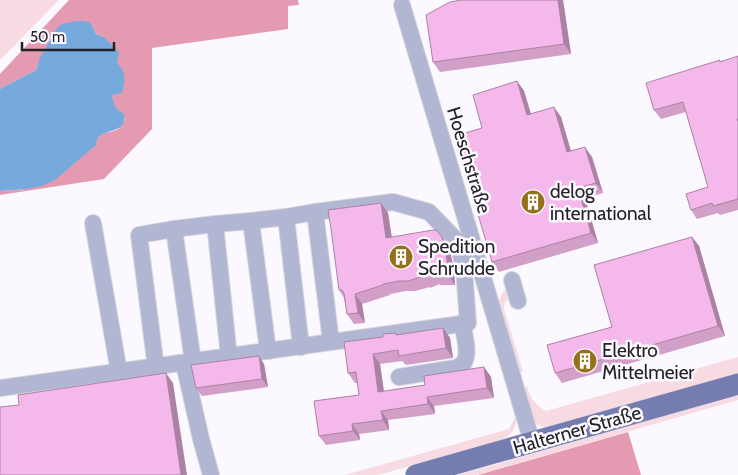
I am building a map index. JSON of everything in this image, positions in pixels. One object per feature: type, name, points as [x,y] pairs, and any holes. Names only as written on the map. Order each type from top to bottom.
[{"type":"main road","name":"Halterner Straße","points":[[416,475],[441,472],[532,442],[738,384]]},
{"type":"street","name":"Hoeschstraße","points":[[402,4],[532,442]]},
{"type":"street","points":[[0,388],[156,368],[468,323],[464,269],[458,242],[429,212],[393,202],[139,235],[156,368]]},
{"type":"street","points":[[315,212],[330,342]]},
{"type":"street","points":[[286,217],[301,346]]},
{"type":"street","points":[[250,221],[268,351]]},
{"type":"street","points":[[93,223],[119,372]]},
{"type":"street","points":[[216,224],[229,357]]},
{"type":"street","points":[[174,230],[188,363],[201,439],[210,475]]},
{"type":"street","points":[[512,280],[518,301]]},
{"type":"street","points":[[400,377],[456,368],[461,365],[466,355],[462,324]]},
{"type":"shaded area","points":[[0,0],[59,0],[0,60]]},
{"type":"shaded area","points":[[69,0],[298,0],[299,5],[288,6],[288,29],[152,48],[152,129],[104,179],[0,195],[0,191],[27,189],[99,136],[118,129],[125,119],[114,107],[112,95],[117,63],[104,37],[96,34],[91,23],[51,36],[36,70],[0,89],[0,74]]},
{"type":"shaded area","points":[[510,287],[513,295],[506,301],[504,309],[523,372],[517,371],[498,302],[503,292]]},
{"type":"shaded area","points":[[486,317],[517,416],[510,434],[492,443],[378,475],[345,475],[509,429],[515,417]]},
{"type":"shaded area","points":[[738,357],[738,374],[547,427],[536,424],[527,408],[522,390],[527,386],[534,401],[546,411]]},
{"type":"shaded area","points":[[738,395],[738,400],[477,475],[458,475]]},
{"type":"shaded area","points":[[628,432],[641,475],[478,475]]},
{"type":"water","points":[[76,21],[91,23],[96,34],[104,37],[119,52],[117,63],[124,73],[124,84],[122,93],[112,95],[117,109],[124,114],[124,121],[117,129],[101,135],[97,139],[96,145],[55,180],[42,186],[27,189],[0,191],[0,89],[36,70],[40,58],[56,29],[62,24]]},
{"type":"building","points":[[461,0],[558,0],[564,44],[433,62],[426,15],[450,2]]},
{"type":"building","points":[[738,56],[738,199],[713,206],[712,203],[691,210],[686,194],[708,187],[683,102],[654,110],[646,83]]},
{"type":"building","name":"delog international","points":[[517,81],[527,115],[554,107],[567,152],[585,147],[596,183],[578,188],[591,233],[492,262],[455,136],[482,128],[473,95]]},
{"type":"building","name":"Spedition Schrudde","points":[[381,203],[386,238],[436,230],[442,237],[448,275],[433,274],[408,281],[383,284],[355,294],[358,313],[347,314],[344,293],[342,290],[339,290],[328,210]]},
{"type":"building","points":[[692,237],[718,326],[555,373],[547,345],[612,327],[594,265]]},
{"type":"building","points":[[443,328],[446,348],[399,356],[398,350],[373,354],[378,392],[425,385],[424,376],[484,367],[487,388],[427,397],[428,404],[381,411],[383,420],[352,424],[353,431],[319,436],[314,401],[359,395],[356,372],[348,373],[344,342],[383,337],[383,334],[396,333],[396,335]]},
{"type":"building","points":[[259,356],[262,379],[196,388],[191,365]]},
{"type":"building","points":[[166,373],[181,475],[0,475],[0,407],[19,405],[18,395]]},
{"type":"place","name":"delog international","points":[[533,202]]},
{"type":"place","name":"Spedition Schrudde","points":[[401,257]]},
{"type":"place","name":"Elektro Mittelmeier","points":[[585,361]]}]
